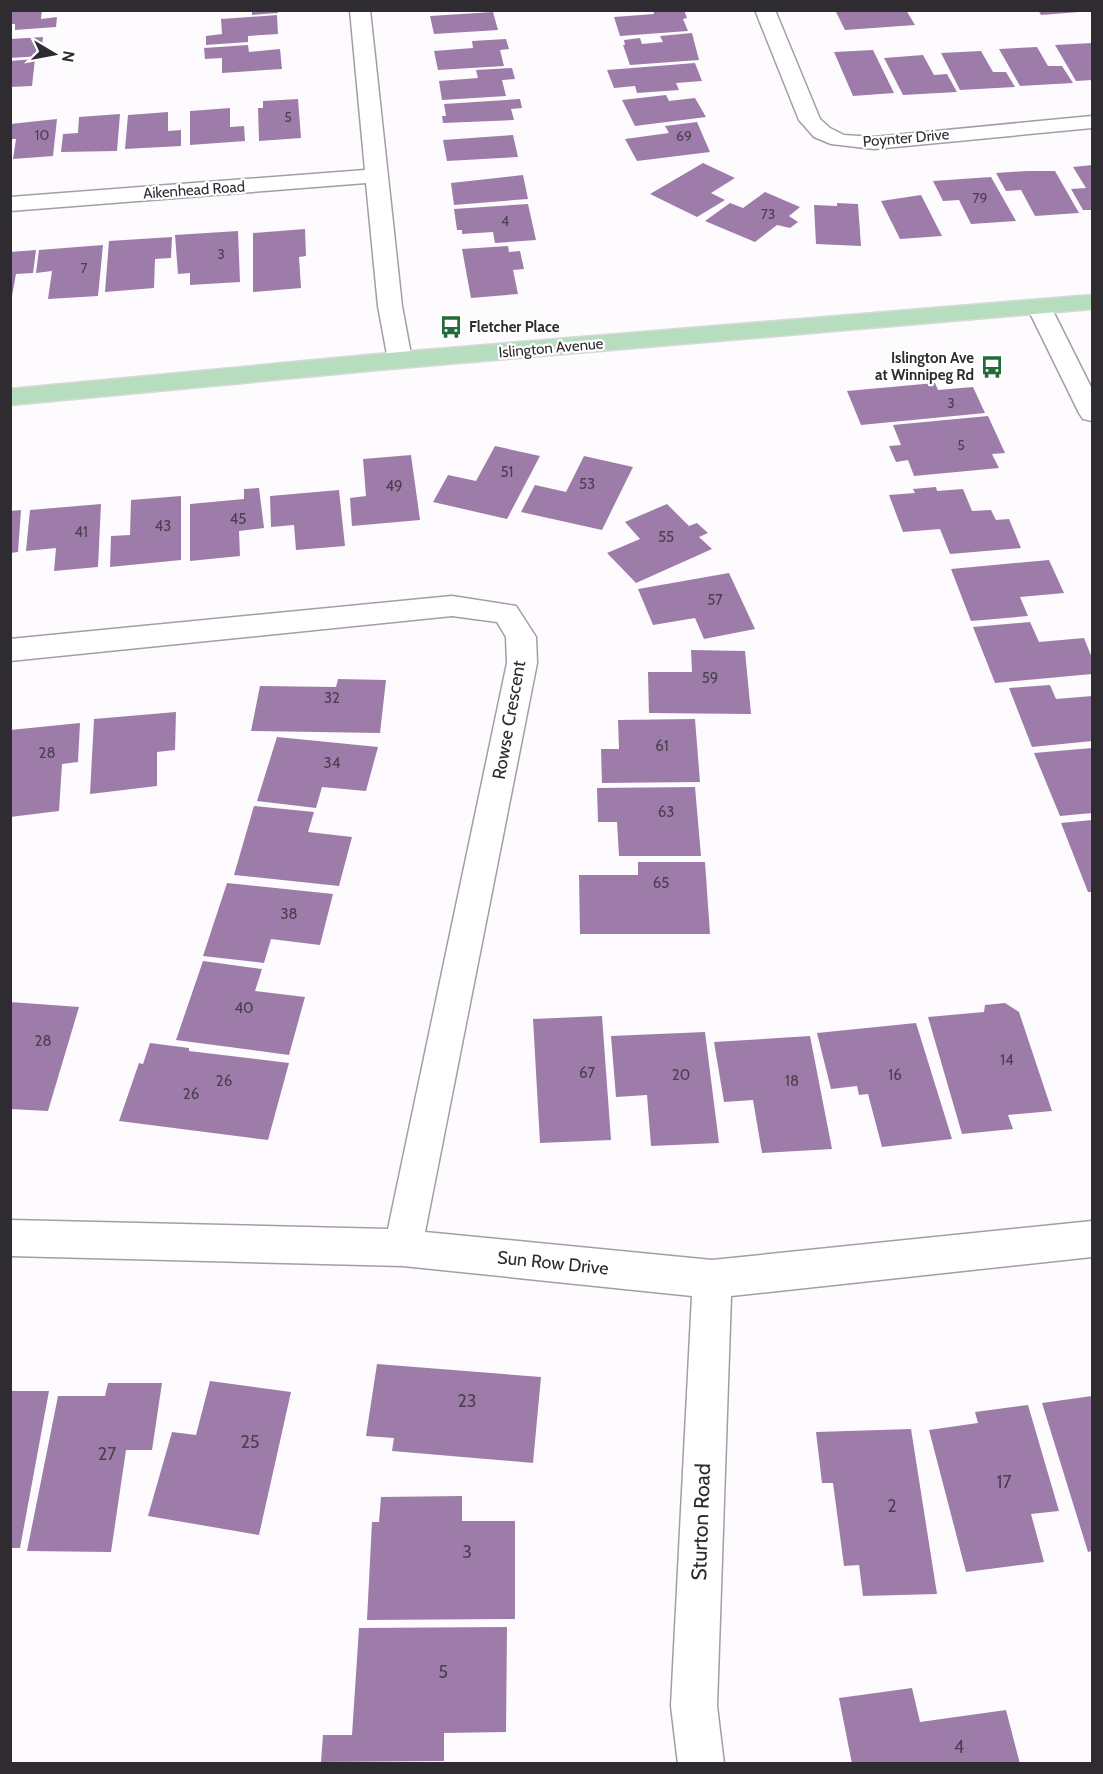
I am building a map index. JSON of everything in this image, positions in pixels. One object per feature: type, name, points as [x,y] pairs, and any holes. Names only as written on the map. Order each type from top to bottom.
[{"type":"main road","name":"Islington Avenue","points":[[10,397],[400,360],[1092,302]]},
{"type":"street","points":[[360,10],[390,306],[400,360]]},
{"type":"street","name":"Poynter Drive","points":[[765,10],[810,120],[815,129],[834,138],[849,142],[874,143],[1092,122]]},
{"type":"street","name":"Aikenhead Road","points":[[10,204],[377,176]]},
{"type":"street","points":[[1039,307],[1092,413]]},
{"type":"street","name":"Rowse Crescent","points":[[10,650],[452,606],[506,613],[521,637],[522,663],[403,1248]]},
{"type":"street","name":"Sun Row Drive","points":[[10,1238],[403,1248],[712,1279],[1092,1239]]},
{"type":"street","name":"Sturton Road","points":[[701,1764],[694,1706],[712,1279]]},
{"type":"building","points":[[10,10],[42,10],[41,19],[57,17],[56,27],[15,30],[15,24],[10,24]]},
{"type":"building","points":[[252,10],[278,10],[278,13],[252,15]]},
{"type":"building","points":[[653,10],[684,10],[687,18],[683,19],[688,31],[620,36],[614,17],[654,14]]},
{"type":"building","points":[[906,10],[915,25],[845,30],[836,12]]},
{"type":"building","points":[[1038,10],[1079,10],[1079,12],[1041,15]]},
{"type":"building","points":[[493,12],[498,30],[434,34],[430,16]]},
{"type":"building","points":[[277,15],[278,34],[248,36],[248,42],[206,45],[206,36],[222,34],[221,19]]},
{"type":"building","points":[[692,33],[699,60],[630,65],[623,45],[625,45],[624,40],[640,38],[642,44],[663,42],[660,36]]},
{"type":"building","points":[[43,37],[41,56],[10,58],[10,39]]},
{"type":"building","points":[[506,39],[509,49],[500,50],[504,66],[438,70],[434,51],[473,48],[472,41]]},
{"type":"building","points":[[1092,43],[1092,80],[1076,81],[1055,45]]},
{"type":"building","points":[[248,45],[249,52],[280,49],[282,69],[222,73],[222,58],[205,59],[204,48]]},
{"type":"building","points":[[1037,47],[1048,66],[1062,66],[1073,83],[1020,86],[999,49]]},
{"type":"building","points":[[873,50],[894,93],[853,96],[834,52]]},
{"type":"building","points":[[981,51],[993,72],[1006,72],[1015,87],[960,90],[941,53]]},
{"type":"building","points":[[923,55],[934,75],[947,74],[957,92],[903,95],[884,58]]},
{"type":"building","points":[[35,59],[32,86],[10,87],[10,61]]},
{"type":"building","points":[[695,63],[702,81],[676,83],[679,90],[637,93],[635,86],[614,88],[607,70]]},
{"type":"building","points":[[512,68],[515,79],[502,80],[506,96],[442,100],[439,81],[478,78],[476,70]]},
{"type":"building","points":[[666,95],[669,101],[695,98],[706,117],[635,126],[622,100]]},
{"type":"building","points":[[298,99],[301,138],[259,141],[258,108],[263,108],[263,101]]},
{"type":"building","points":[[520,99],[522,108],[511,109],[514,120],[443,123],[442,116],[446,116],[444,104]]},
{"type":"building","points":[[230,108],[230,127],[244,126],[245,141],[190,145],[190,111]]},
{"type":"building","points":[[168,112],[168,131],[181,130],[181,146],[125,149],[128,115]]},
{"type":"building","points":[[120,114],[117,151],[61,152],[63,134],[78,133],[79,117]]},
{"type":"building","points":[[57,119],[53,156],[13,159],[16,139],[10,139],[10,124]]},
{"type":"building","points":[[697,122],[710,152],[637,161],[625,139],[669,133],[665,126]]},
{"type":"building","points":[[513,135],[518,157],[447,161],[443,140]]},
{"type":"building","points":[[703,163],[735,178],[711,193],[725,200],[697,217],[650,194]]},
{"type":"building","points":[[1092,165],[1092,210],[1083,210],[1071,189],[1086,188],[1073,167]]},
{"type":"building","points":[[1055,171],[1079,213],[1035,216],[1021,190],[1006,191],[996,173]]},
{"type":"building","points":[[523,175],[528,199],[454,205],[451,183]]},
{"type":"building","points":[[991,177],[1016,221],[971,224],[959,200],[943,201],[933,181]]},
{"type":"building","points":[[765,192],[800,207],[789,216],[798,222],[790,228],[777,225],[755,242],[705,221],[730,203],[743,208]]},
{"type":"building","points":[[921,195],[942,236],[900,239],[881,201]]},
{"type":"building","points":[[837,203],[858,204],[861,246],[816,244],[814,205],[837,206]]},
{"type":"building","points":[[528,204],[536,240],[495,243],[493,232],[462,234],[462,230],[457,230],[454,209]]},
{"type":"building","points":[[305,229],[306,256],[299,257],[301,288],[253,292],[253,233]]},
{"type":"building","points":[[238,231],[240,282],[190,285],[190,273],[178,274],[175,235]]},
{"type":"building","points":[[172,237],[171,258],[155,259],[154,288],[105,292],[109,241]]},
{"type":"building","points":[[103,245],[98,296],[48,299],[52,271],[36,273],[39,250]]},
{"type":"building","points":[[508,246],[509,252],[520,251],[524,269],[513,270],[518,294],[471,298],[462,249]]},
{"type":"building","points":[[36,250],[33,273],[16,274],[10,307],[10,252]]},
{"type":"building","points":[[935,383],[938,390],[973,387],[985,413],[861,425],[847,391]]},
{"type":"building","points":[[988,416],[1005,453],[992,454],[999,468],[914,476],[908,460],[896,462],[889,446],[901,445],[893,425]]},
{"type":"building","points":[[495,446],[540,456],[507,519],[433,502],[448,475],[476,481]]},
{"type":"building","points":[[411,455],[420,520],[352,526],[350,498],[366,496],[363,459]]},
{"type":"building","points":[[584,456],[633,467],[602,530],[521,512],[535,485],[566,492]]},
{"type":"building","points":[[936,487],[937,491],[963,489],[972,511],[991,510],[996,520],[1009,519],[1021,548],[950,554],[940,529],[903,532],[889,495],[915,493],[913,489]]},
{"type":"building","points":[[259,488],[264,528],[239,531],[240,556],[190,561],[190,504],[244,499],[244,489]]},
{"type":"building","points":[[339,490],[345,546],[296,550],[294,525],[271,527],[270,496]]},
{"type":"building","points":[[181,496],[181,560],[110,567],[111,536],[130,535],[131,500]]},
{"type":"building","points":[[101,504],[98,567],[54,571],[56,548],[26,551],[30,510]]},
{"type":"building","points":[[667,504],[689,526],[697,523],[708,533],[699,537],[712,549],[636,583],[607,553],[640,539],[625,522]]},
{"type":"building","points":[[21,510],[18,552],[10,553],[10,511]]},
{"type":"building","points":[[1049,560],[1064,593],[1020,597],[1028,616],[971,621],[951,569]]},
{"type":"building","points":[[729,573],[755,629],[704,639],[695,618],[653,625],[638,589]]},
{"type":"building","points":[[1030,622],[1039,642],[1084,638],[1092,658],[1092,674],[995,683],[973,627]]},
{"type":"building","points":[[691,650],[745,651],[751,714],[649,713],[648,672],[692,672]]},
{"type":"building","points":[[338,679],[386,680],[380,733],[251,731],[260,686],[336,687]]},
{"type":"building","points":[[1050,685],[1056,699],[1092,696],[1092,741],[1032,747],[1009,688]]},
{"type":"building","points":[[176,712],[175,750],[157,752],[157,786],[90,794],[94,719]]},
{"type":"building","points":[[695,719],[700,782],[602,783],[601,749],[619,749],[618,720]]},
{"type":"building","points":[[80,723],[78,762],[62,764],[59,811],[10,817],[10,730]]},
{"type":"building","points":[[277,737],[378,747],[366,791],[322,787],[316,808],[257,801]]},
{"type":"building","points":[[1092,748],[1092,813],[1060,816],[1034,753]]},
{"type":"building","points":[[695,787],[701,856],[619,856],[617,822],[598,822],[597,788]]},
{"type":"building","points":[[254,806],[314,812],[308,832],[352,837],[339,886],[234,875]]},
{"type":"building","points":[[1092,820],[1092,892],[1088,892],[1061,823]]},
{"type":"building","points":[[638,862],[705,862],[710,934],[580,934],[579,875],[638,875]]},
{"type":"building","points":[[227,883],[333,894],[320,945],[271,939],[264,963],[203,956]]},
{"type":"building","points":[[203,961],[262,969],[255,991],[305,997],[289,1055],[176,1040]]},
{"type":"building","points":[[10,1002],[79,1007],[48,1111],[10,1109]]},
{"type":"building","points":[[1005,1003],[1019,1012],[1052,1111],[1008,1115],[1013,1129],[962,1134],[928,1017],[984,1012],[985,1005]]},
{"type":"building","points":[[602,1016],[611,1140],[540,1143],[533,1019]]},
{"type":"building","points":[[916,1023],[952,1139],[882,1147],[868,1094],[859,1095],[857,1086],[831,1089],[817,1033]]},
{"type":"building","points":[[705,1032],[719,1143],[651,1146],[647,1095],[616,1097],[611,1036]]},
{"type":"building","points":[[810,1036],[832,1149],[762,1153],[753,1100],[724,1102],[714,1042]]},
{"type":"building","points":[[150,1043],[189,1048],[189,1051],[289,1063],[268,1140],[119,1121],[139,1063],[143,1064]]},
{"type":"building","points":[[377,1364],[541,1377],[533,1463],[392,1451],[394,1438],[366,1436]]},
{"type":"building","points":[[210,1381],[291,1392],[259,1535],[148,1516],[172,1432],[196,1435]]},
{"type":"building","points":[[108,1383],[162,1383],[152,1450],[126,1450],[111,1552],[27,1551],[58,1396],[105,1396]]},
{"type":"building","points":[[10,1391],[49,1391],[20,1548],[10,1548]]},
{"type":"building","points":[[1092,1396],[1092,1551],[1088,1552],[1042,1403]]},
{"type":"building","points":[[1028,1405],[1059,1511],[1031,1514],[1044,1562],[966,1572],[929,1430],[978,1423],[975,1412]]},
{"type":"building","points":[[911,1429],[937,1594],[863,1596],[859,1565],[844,1566],[833,1483],[822,1483],[816,1432]]},
{"type":"building","points":[[462,1496],[462,1521],[515,1521],[515,1619],[367,1620],[372,1522],[379,1522],[381,1497]]},
{"type":"building","points":[[507,1627],[506,1732],[444,1733],[444,1761],[321,1762],[323,1735],[352,1735],[359,1628]]},
{"type":"building","points":[[912,1688],[920,1722],[1006,1710],[1020,1764],[852,1764],[839,1698]]},
{"type":"place","name":"Fletcher Place","points":[[451,327]]},
{"type":"place","name":"Islington Ave at Winnipeg Rd","points":[[992,367]]}]
